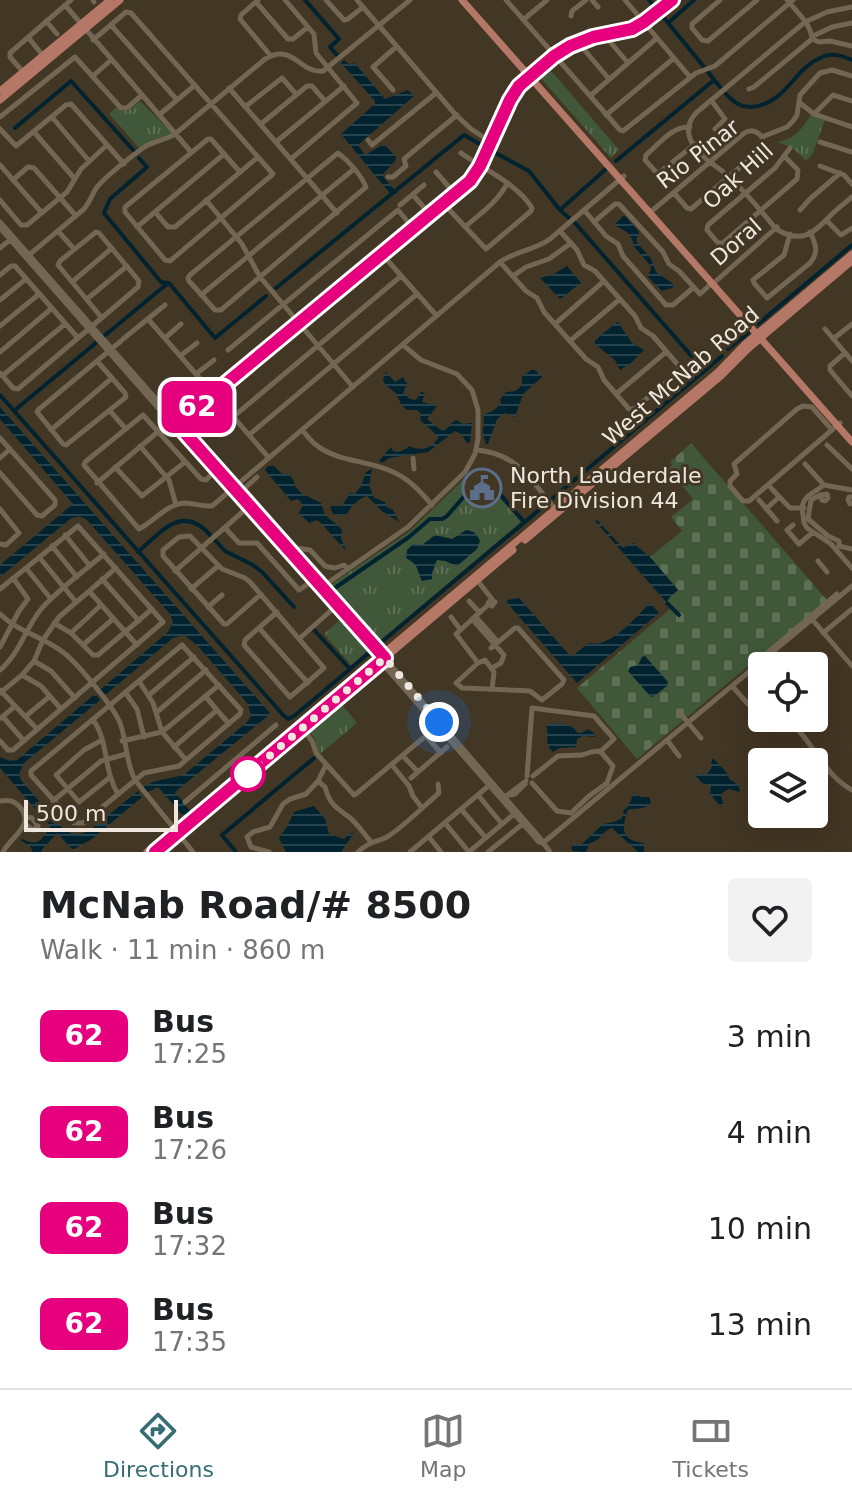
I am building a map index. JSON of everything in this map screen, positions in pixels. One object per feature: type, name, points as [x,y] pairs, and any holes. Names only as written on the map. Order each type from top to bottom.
[{"type":"main road","points":[[0,100],[110,0]]},
{"type":"main road","points":[[82,27],[120,0]]},
{"type":"main road","points":[[465,0],[852,442]]},
{"type":"main road","points":[[0,91],[25,75]]},
{"type":"main road","points":[[651,211],[760,335]]},
{"type":"main road","name":"West McNab Road","points":[[147,852],[428,619],[852,254]]},
{"type":"main road","name":"West McNab Road","points":[[475,579],[721,376],[760,335],[852,262]]},
{"type":"main road","points":[[836,426],[852,436]]},
{"type":"main road","points":[[509,553],[524,535]]},
{"type":"main road","name":"West McNab Road","points":[[191,818],[201,806],[279,744]]},
{"type":"main road","name":"West McNab Road","points":[[155,852],[175,831]]},
{"type":"street","points":[[25,75],[10,55],[71,0]]},
{"type":"street","points":[[285,0],[314,34],[316,53],[357,103],[291,159]]},
{"type":"street","points":[[326,0],[344,20],[363,7]]},
{"type":"street","points":[[357,0],[436,93],[471,129],[490,141]]},
{"type":"street","points":[[27,256],[76,216],[90,202],[99,186],[124,164],[145,147],[175,134],[270,55],[290,56],[317,72],[328,68],[400,3],[410,0]]},
{"type":"street","points":[[507,0],[623,131],[690,77],[715,66],[790,1],[812,38],[819,42],[852,46]]},
{"type":"street","points":[[523,20],[547,0]]},
{"type":"street","points":[[571,16],[572,11],[586,0]]},
{"type":"street","points":[[592,0],[598,7]]},
{"type":"street","points":[[625,0],[690,77]]},
{"type":"street","points":[[176,424],[454,193],[478,166],[513,88],[553,55],[577,41],[643,21],[669,0]]},
{"type":"street","points":[[720,0],[692,24],[705,42],[757,0]]},
{"type":"street","points":[[270,55],[240,19],[257,1],[288,39],[293,39],[308,27]]},
{"type":"street","points":[[65,5],[191,152]]},
{"type":"street","points":[[852,8],[806,24],[712,101],[695,117],[690,127],[694,145],[730,176],[777,228],[790,234],[810,233],[852,195]]},
{"type":"street","points":[[93,40],[126,12],[130,12],[273,174],[221,219],[168,261],[165,260],[124,210],[208,139],[240,172]]},
{"type":"street","points":[[46,21],[57,34]]},
{"type":"street","points":[[741,79],[749,89],[754,87],[812,38],[832,27],[852,23]]},
{"type":"street","points":[[111,25],[177,100]]},
{"type":"street","points":[[610,32],[611,43],[628,63]]},
{"type":"street","points":[[28,37],[40,52]]},
{"type":"street","points":[[590,96],[657,38]]},
{"type":"street","points":[[577,41],[609,79]]},
{"type":"street","points":[[393,90],[373,67],[396,47]]},
{"type":"street","points":[[0,117],[75,57],[124,108],[142,95]]},
{"type":"street","points":[[606,115],[674,58]]},
{"type":"street","points":[[93,76],[111,60]]},
{"type":"street","points":[[674,193],[691,209],[759,151],[763,146],[762,137],[787,127],[793,121],[800,95],[820,73],[832,70],[852,76]]},
{"type":"street","points":[[245,107],[282,78],[296,94]]},
{"type":"street","points":[[159,115],[195,85]]},
{"type":"street","points":[[261,124],[310,85],[325,101]]},
{"type":"street","points":[[276,142],[344,86]]},
{"type":"street","points":[[229,88],[337,213]]},
{"type":"street","points":[[368,140],[372,145],[436,93]]},
{"type":"street","points":[[814,114],[833,95],[852,101]]},
{"type":"street","points":[[712,101],[725,119],[715,129]]},
{"type":"street","points":[[799,103],[814,114],[852,127]]},
{"type":"street","points":[[0,129],[16,146],[71,104],[124,164]]},
{"type":"street","points":[[388,177],[393,177],[406,166],[404,159],[457,115]]},
{"type":"street","points":[[52,117],[89,161]]},
{"type":"street","points":[[690,127],[679,127],[645,158],[659,173],[694,145]]},
{"type":"street","name":"Rio Pinar","points":[[651,211],[748,131],[755,131],[762,137]]},
{"type":"street","points":[[34,132],[74,178]]},
{"type":"street","points":[[820,142],[852,152]]},
{"type":"street","points":[[0,200],[24,226],[60,198],[89,161],[107,145]]},
{"type":"street","name":"Oak Hill","points":[[762,210],[721,244],[707,228],[775,168],[790,148]]},
{"type":"street","points":[[338,153],[354,169],[366,187],[218,311],[210,306],[188,278],[338,153]]},
{"type":"street","points":[[442,202],[486,249],[531,211],[532,208],[520,193],[461,153]]},
{"type":"street","points":[[137,227],[224,154]]},
{"type":"street","points":[[155,212],[171,228],[258,157]]},
{"type":"street","points":[[762,210],[797,179],[798,170],[785,157]]},
{"type":"street","points":[[0,165],[42,213]]},
{"type":"street","points":[[820,166],[844,175],[852,184]]},
{"type":"street","points":[[13,180],[34,168],[76,216]]},
{"type":"street","points":[[201,295],[354,169]]},
{"type":"street","points":[[436,172],[454,193]]},
{"type":"street","points":[[800,210],[840,173]]},
{"type":"street","points":[[216,471],[203,480],[143,415],[84,465],[139,529],[176,505],[189,503],[209,507],[500,262],[516,252],[545,243],[622,178]]},
{"type":"street","points":[[465,227],[501,195],[507,184]]},
{"type":"street","points":[[228,350],[424,185]]},
{"type":"street","points":[[413,195],[428,212]]},
{"type":"street","points":[[206,200],[242,244],[260,277],[353,387]]},
{"type":"street","points":[[382,253],[442,202]]},
{"type":"street","points":[[594,222],[619,204],[663,252],[669,264],[700,294],[714,282]]},
{"type":"street","points":[[399,207],[412,227]]},
{"type":"street","points":[[584,210],[606,236],[618,244],[623,256],[666,305],[669,306],[694,287]]},
{"type":"street","points":[[826,220],[841,235],[852,228]]},
{"type":"street","points":[[0,225],[546,848],[586,808],[852,584]]},
{"type":"street","name":"Doral","points":[[714,282],[777,228]]},
{"type":"street","points":[[58,231],[74,249]]},
{"type":"street","points":[[500,262],[529,294],[537,298],[544,312],[586,359],[598,367],[604,380],[632,410],[680,370],[595,271],[584,265],[579,253],[560,231]]},
{"type":"street","points":[[65,324],[1,374],[16,389],[102,318],[140,285],[96,232],[58,265],[102,318]]},
{"type":"street","points":[[394,244],[404,232]]},
{"type":"street","points":[[790,234],[784,255],[753,280],[767,298],[815,257],[815,243],[810,233]]},
{"type":"street","points":[[0,248],[11,238]]},
{"type":"street","points":[[513,276],[526,267],[549,259],[571,243]]},
{"type":"street","points":[[72,282],[112,248]]},
{"type":"street","points":[[382,253],[437,316]]},
{"type":"street","points":[[820,292],[852,262]]},
{"type":"street","points":[[0,275],[13,266],[78,338]]},
{"type":"street","points":[[87,299],[127,266]]},
{"type":"street","points":[[233,417],[401,276]]},
{"type":"street","points":[[0,300],[26,279]]},
{"type":"street","points":[[555,324],[604,281]]},
{"type":"street","points":[[0,326],[39,294]]},
{"type":"street","points":[[249,435],[417,294]]},
{"type":"street","points":[[570,341],[620,299]]},
{"type":"street","points":[[97,361],[126,397],[66,445],[37,412],[97,361],[110,350],[165,305]]},
{"type":"street","points":[[0,352],[52,308]]},
{"type":"street","points":[[148,319],[269,458]]},
{"type":"street","points":[[165,338],[181,324]]},
{"type":"street","points":[[833,339],[852,324]]},
{"type":"street","points":[[825,329],[852,361]]},
{"type":"street","points":[[180,356],[197,343]]},
{"type":"street","points":[[320,589],[349,565],[408,527],[465,472],[477,450],[478,407],[469,385],[455,373],[419,359],[403,345]]},
{"type":"street","points":[[616,394],[666,352]]},
{"type":"street","points":[[845,353],[830,366],[830,370],[852,396]]},
{"type":"street","points":[[196,374],[214,360]]},
{"type":"street","points":[[51,430],[112,378]]},
{"type":"street","points":[[812,407],[836,426],[749,501],[743,501],[730,486],[730,481],[737,474],[734,464],[797,409],[812,407]]},
{"type":"street","points":[[110,411],[125,428]]},
{"type":"street","points":[[302,430],[315,444],[331,454],[395,473],[415,486],[432,505]]},
{"type":"street","points":[[97,483],[159,431]]},
{"type":"street","points":[[0,438],[56,502],[39,516],[0,473]]},
{"type":"street","points":[[827,445],[852,469]]},
{"type":"street","points":[[140,446],[167,477],[176,505]]},
{"type":"street","points":[[0,458],[10,449]]},
{"type":"street","points":[[477,450],[501,454],[514,462],[555,509]]},
{"type":"street","points":[[413,458],[414,469]]},
{"type":"street","points":[[115,467],[142,496],[185,461]]},
{"type":"street","points":[[805,464],[824,485],[851,496]]},
{"type":"street","points":[[257,477],[245,490],[298,550],[310,550],[325,566],[349,565]]},
{"type":"street","points":[[824,485],[804,501],[808,519],[839,541],[839,546],[851,549]]},
{"type":"street","points":[[771,488],[790,508],[806,508]]},
{"type":"street","points":[[820,495],[811,500],[806,508],[804,523],[851,565]]},
{"type":"street","points":[[766,509],[779,497]]},
{"type":"street","points":[[759,500],[777,521]]},
{"type":"street","points":[[175,571],[248,507]]},
{"type":"street","points":[[248,507],[320,589]]},
{"type":"street","points":[[0,509],[19,533],[6,545],[1,545]]},
{"type":"street","points":[[793,525],[787,530],[799,544],[813,532]]},
{"type":"street","points":[[0,589],[78,526],[163,622],[24,741],[10,751],[0,741]]},
{"type":"street","points":[[225,528],[239,543],[257,543],[299,590],[302,591],[311,582]]},
{"type":"street","points":[[65,535],[90,566]]},
{"type":"street","points":[[261,594],[224,624],[175,571],[162,554],[163,550],[179,537],[190,536],[218,566],[245,578],[261,594],[277,612],[300,638],[324,668],[290,697],[243,643],[277,612]]},
{"type":"street","points":[[52,546],[77,577]]},
{"type":"street","points":[[842,557],[851,549]]},
{"type":"street","points":[[0,670],[13,658],[38,614],[51,599],[104,554]]},
{"type":"street","points":[[39,557],[76,602]]},
{"type":"street","points":[[818,561],[827,572]]},
{"type":"street","points":[[191,589],[218,566]]},
{"type":"street","points":[[26,568],[51,599]]},
{"type":"street","points":[[37,729],[1,692],[34,661],[54,623],[116,568]]},
{"type":"street","points":[[1,643],[28,597],[13,578]]},
{"type":"street","points":[[102,579],[139,621]]},
{"type":"street","points":[[475,579],[490,601],[456,636],[478,663]]},
{"type":"street","points":[[89,591],[137,645]]},
{"type":"street","points":[[208,607],[222,595]]},
{"type":"street","points":[[469,601],[504,655],[501,663],[492,668]]},
{"type":"street","points":[[71,633],[101,605]]},
{"type":"street","points":[[300,638],[336,607]]},
{"type":"street","points":[[54,623],[71,633],[95,656],[152,609]]},
{"type":"street","points":[[823,633],[852,609]]},
{"type":"street","points":[[0,616],[68,656],[109,706],[120,722],[125,754],[134,781],[193,852]]},
{"type":"street","points":[[451,617],[460,629]]},
{"type":"street","points":[[84,644],[113,619]]},
{"type":"street","points":[[811,619],[852,666]]},
{"type":"street","points":[[259,628],[308,683]]},
{"type":"street","points":[[492,689],[494,672],[485,660],[457,680],[457,685],[462,688],[532,691],[544,700],[564,680],[518,628],[495,645]]},
{"type":"street","points":[[182,645],[194,657],[241,712],[186,760],[173,768],[144,773],[83,823],[71,821],[31,773],[182,645]]},
{"type":"street","points":[[149,695],[194,657]]},
{"type":"street","points":[[34,661],[51,671],[75,698]]},
{"type":"street","points":[[157,712],[206,670]]},
{"type":"street","points":[[22,675],[37,682],[61,709]]},
{"type":"street","points":[[139,681],[157,712],[162,732],[186,760]]},
{"type":"street","points":[[123,740],[162,732],[219,685]]},
{"type":"street","points":[[732,686],[748,704]]},
{"type":"street","points":[[125,692],[137,709],[144,737]]},
{"type":"street","points":[[26,716],[50,696]]},
{"type":"street","points":[[205,696],[229,724]]},
{"type":"street","points":[[15,706],[1,718],[24,741]]},
{"type":"street","points":[[507,797],[515,794],[529,780],[532,708],[592,714],[614,739],[600,752]]},
{"type":"street","points":[[174,747],[217,710]]},
{"type":"street","points":[[679,712],[701,738]]},
{"type":"street","points":[[93,720],[100,730],[109,778],[118,794]]},
{"type":"street","points":[[185,802],[276,725]]},
{"type":"street","points":[[300,726],[312,741],[316,753],[354,795],[439,725]]},
{"type":"street","points":[[268,732],[279,744]]},
{"type":"street","points":[[799,732],[834,778],[852,790]]},
{"type":"street","points":[[426,736],[441,753]]},
{"type":"street","points":[[102,740],[84,750],[56,775],[79,802],[109,778]]},
{"type":"street","points":[[667,740],[679,756]]},
{"type":"street","points":[[411,778],[447,747]]},
{"type":"street","points":[[507,797],[559,756],[596,751],[613,766],[607,783],[571,813],[557,811],[529,780]]},
{"type":"street","points":[[53,801],[105,759],[125,754]]},
{"type":"street","points":[[403,756],[418,772]]},
{"type":"street","points":[[269,852],[251,847],[247,837],[270,827],[283,804],[306,794],[318,781],[326,765]]},
{"type":"street","points":[[392,765],[422,808]]},
{"type":"street","points":[[318,781],[325,787],[334,807],[350,817],[371,842]]},
{"type":"street","points":[[358,852],[371,842],[386,837],[422,808],[439,793],[438,784]]},
{"type":"street","points":[[411,852],[491,784]]},
{"type":"street","points":[[491,784],[507,797],[524,822]]},
{"type":"street","points":[[193,795],[201,806]]},
{"type":"street","points":[[478,795],[502,824]]},
{"type":"street","points":[[0,801],[14,802],[22,809],[25,821],[3,852]]},
{"type":"street","points":[[461,809],[486,838]]},
{"type":"street","points":[[445,823],[469,852],[514,814]]},
{"type":"street","points":[[488,852],[524,822]]},
{"type":"street","points":[[429,837],[441,852]]},
{"type":"green space","points":[[547,66],[619,150],[611,158],[539,76]]},
{"type":"green space","points":[[140,101],[172,133],[140,149],[109,114],[116,107],[128,111]]},
{"type":"green space","points":[[811,114],[825,120],[813,153],[806,161],[793,148],[777,142],[797,132]]},
{"type":"green space","points":[[691,443],[827,600],[765,652],[748,652],[748,666],[637,759],[577,688],[670,609],[664,602],[678,590],[650,557],[682,531],[671,517],[693,499],[669,469],[672,465],[670,462]]},
{"type":"green space","points":[[466,477],[474,481],[471,487],[484,502],[495,492],[521,522],[376,644],[326,588],[410,531]]},
{"type":"green space","points":[[341,619],[367,651],[351,665],[324,634]]},
{"type":"green space","points":[[339,701],[357,723],[320,754],[315,738],[306,729]]},
{"type":"water","points":[[344,60],[350,65],[354,63],[385,99],[408,90],[414,96],[358,145],[365,155],[384,144],[396,157],[382,175],[397,193],[393,197],[341,134],[375,104],[341,63]]},
{"type":"water","points":[[624,215],[639,232],[636,241],[651,259],[656,272],[675,285],[672,288],[662,291],[647,276],[650,265],[635,248],[627,232],[614,225]]},
{"type":"water","points":[[567,266],[581,283],[560,299],[540,278]]},
{"type":"water","points":[[618,322],[632,343],[644,350],[620,370],[615,360],[595,344]]},
{"type":"water","points":[[531,370],[542,377],[523,394],[515,417],[505,413],[497,419],[486,444],[484,414],[498,407],[506,392],[519,388],[522,377]]},
{"type":"water","points":[[386,372],[395,382],[403,377],[407,384],[403,393],[410,399],[416,400],[421,392],[425,393],[422,402],[437,406],[427,419],[442,431],[456,420],[463,424],[472,423],[470,443],[455,431],[428,452],[389,458],[382,463],[379,461],[391,447],[397,452],[409,446],[426,448],[439,437],[421,421],[417,410],[407,410],[402,406],[396,393],[385,385],[383,379]]},
{"type":"water","points":[[0,407],[269,712],[175,792],[191,812],[184,817],[158,787],[146,793],[142,788],[152,782],[185,774],[246,723],[251,716],[248,704],[197,645],[184,635],[173,638],[104,696],[99,691],[168,632],[173,622],[170,614],[87,520],[79,517],[70,519],[0,577],[0,565],[73,504],[0,419]]},
{"type":"water","points":[[268,466],[274,466],[282,474],[289,474],[301,493],[321,503],[327,517],[342,530],[341,538],[346,551],[320,522],[309,523],[299,513],[303,505],[298,499],[291,501],[265,470]]},
{"type":"water","points":[[372,469],[369,485],[374,498],[385,502],[399,522],[367,496],[347,514],[333,514],[330,507],[342,506],[350,493],[355,494],[361,486],[366,472]]},
{"type":"water","points":[[595,521],[623,548],[633,543],[650,557],[678,590],[667,603]]},
{"type":"water","points":[[466,530],[478,536],[477,549],[457,566],[437,560],[432,579],[422,581],[416,566],[406,558],[407,550],[413,544],[422,545],[435,535],[452,539]]},
{"type":"water","points":[[519,598],[571,657],[589,643],[597,644],[614,637],[650,603],[659,613],[577,683],[508,604],[507,600]]},
{"type":"water","points":[[645,656],[668,682],[653,697],[628,671]]},
{"type":"water","points":[[95,694],[100,700],[24,763],[19,774],[21,780],[63,829],[73,834],[90,830],[138,791],[142,797],[92,839],[74,849],[57,833],[41,852],[33,852],[20,840],[38,841],[50,826],[0,768],[0,757],[17,760]]},
{"type":"water","points":[[568,725],[579,733],[588,729],[595,737],[582,736],[577,739],[576,747],[559,748],[553,752],[547,742],[546,726]]},
{"type":"water","points":[[713,758],[729,779],[738,785],[740,792],[729,789],[723,792],[721,807],[710,794],[711,786],[702,783],[695,775],[707,774]]},
{"type":"water","points":[[634,793],[649,797],[651,802],[643,808],[628,810],[624,828],[631,840],[644,843],[644,852],[638,852],[612,828],[590,843],[586,852],[573,851],[571,848],[574,844],[581,845],[603,824],[622,818]]},
{"type":"water","points":[[314,806],[325,819],[329,834],[344,839],[354,833],[341,852],[286,852],[279,838],[294,812]]},
{"type":"waterway","points":[[305,0],[339,39],[330,47],[337,55]]},
{"type":"waterway","points":[[649,0],[655,7]]},
{"type":"waterway","points":[[668,23],[694,0]]},
{"type":"waterway","points":[[660,13],[704,67]]},
{"type":"waterway","points":[[726,94],[744,107],[764,104],[782,93],[812,62],[833,55],[852,60]]},
{"type":"waterway","points":[[708,72],[714,80]]},
{"type":"waterway","points":[[616,161],[714,80],[722,89]]},
{"type":"waterway","points":[[15,128],[71,81],[134,151]]},
{"type":"waterway","points":[[276,288],[464,135],[483,146]]},
{"type":"waterway","points":[[490,150],[529,171],[560,210]]},
{"type":"waterway","points":[[139,158],[147,167],[110,199],[104,213],[161,282],[169,283],[215,338],[266,296]]},
{"type":"waterway","points":[[569,218],[560,210],[606,169]]},
{"type":"waterway","points":[[575,223],[703,369]]},
{"type":"waterway","points":[[758,324],[852,245]]},
{"type":"waterway","points":[[104,336],[167,284]]},
{"type":"waterway","points":[[728,349],[748,333]]},
{"type":"waterway","points":[[15,410],[97,342]]},
{"type":"waterway","points":[[553,498],[722,356]]},
{"type":"waterway","points":[[0,395],[288,719],[368,654]]},
{"type":"waterway","points":[[474,475],[479,470],[524,522]]},
{"type":"waterway","points":[[329,592],[430,519],[447,516],[467,493]]},
{"type":"waterway","points":[[378,645],[545,505]]},
{"type":"waterway","points":[[138,552],[164,529],[182,521],[201,526],[211,536]]},
{"type":"waterway","points":[[215,540],[225,551],[262,572],[294,607]]},
{"type":"waterway","points":[[667,603],[679,615]]},
{"type":"waterway","points":[[314,630],[350,669]]},
{"type":"waterway","points":[[236,852],[222,835],[314,758]]},
{"type":"bus line","name":"62","points":[[155,852],[385,658],[177,424],[470,181],[516,89],[554,56],[583,40],[632,29],[672,0]]},
{"type":"place","name":"North Lauderdale Fire Division 44","points":[[482,488]]},
{"type":"route","points":[[248,774],[385,658],[439,722]]}]
